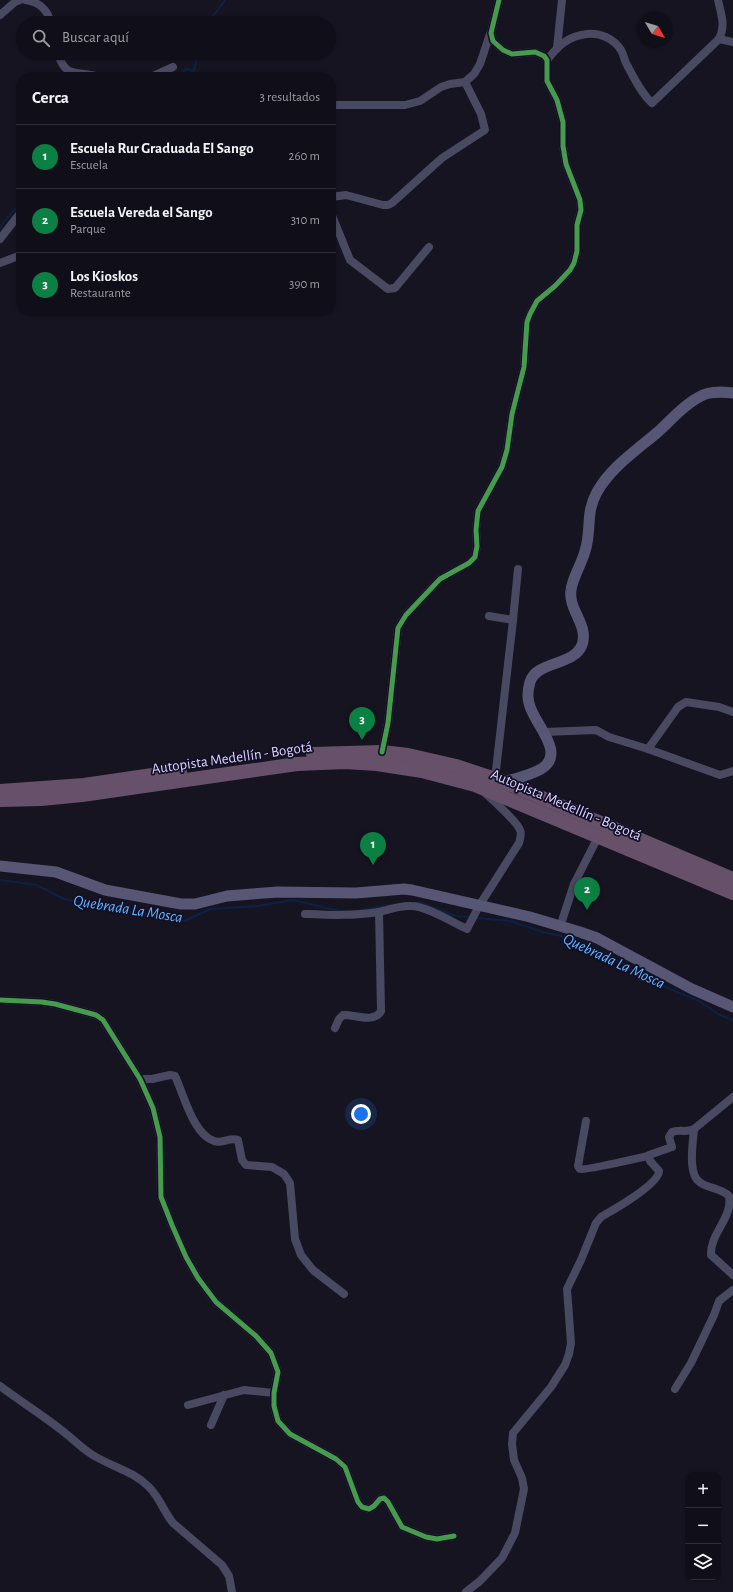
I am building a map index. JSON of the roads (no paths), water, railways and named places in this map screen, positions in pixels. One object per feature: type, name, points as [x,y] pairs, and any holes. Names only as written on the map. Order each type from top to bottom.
[{"type":"highway","name":"Autopista Medellín - Bogotá","points":[[0,791],[84,785],[304,754],[382,752],[432,760],[499,780],[733,879]]},
{"type":"highway","name":"Autopista Medellín - Bogotá","points":[[0,800],[63,797],[289,765],[326,762],[377,764],[428,773],[475,785],[733,893]]},
{"type":"street","points":[[0,15],[15,2],[20,0]]},
{"type":"street","points":[[26,0],[38,4],[49,16]]},
{"type":"street","points":[[336,104],[406,104],[420,101],[441,87],[465,82],[474,74],[480,64],[491,33],[499,0]]},
{"type":"street","points":[[557,48],[562,0]]},
{"type":"street","points":[[382,752],[388,723],[398,628],[406,615],[440,579],[469,563],[475,557],[477,546],[476,530],[478,511],[502,467],[507,450],[513,408],[524,367],[527,322],[538,301],[570,270],[574,263],[577,251],[577,224],[581,210],[580,200],[566,164],[563,146],[563,122],[557,100],[547,81],[547,60],[566,40],[582,34],[591,33],[609,38],[622,51],[626,63],[646,97],[652,103],[718,39],[722,31],[723,22],[718,0]]},
{"type":"street","points":[[491,33],[493,41],[503,50],[512,54],[535,52],[544,56],[547,60]]},
{"type":"street","points":[[718,39],[733,42]]},
{"type":"street","points":[[60,60],[66,70],[70,72]]},
{"type":"street","points":[[162,72],[173,67]]},
{"type":"street","points":[[336,196],[346,195],[383,205],[392,204],[442,158],[485,130],[481,114],[465,82]]},
{"type":"street","points":[[0,239],[16,218]]},
{"type":"street","points":[[336,225],[350,260],[388,289],[395,288],[429,247]]},
{"type":"street","points":[[0,262],[16,257]]},
{"type":"street","points":[[518,568],[499,780],[529,775],[542,769],[549,760],[551,751],[544,732],[532,714],[528,691],[530,680],[534,675],[576,654],[582,644],[584,637],[582,626],[572,605],[570,591],[586,549],[589,513],[597,492],[605,479],[620,464],[694,400],[712,393],[733,393]]},
{"type":"street","points":[[489,616],[513,620]]},
{"type":"street","points":[[648,749],[678,707],[686,702],[719,707],[733,712]]},
{"type":"street","points":[[544,732],[596,730],[609,737],[648,749],[720,776],[733,771]]},
{"type":"street","points":[[305,914],[346,916],[411,906],[424,908],[467,929],[476,911],[519,843],[521,835],[520,829],[514,822],[475,785]]},
{"type":"street","points":[[560,927],[574,884],[598,837]]},
{"type":"street","points":[[0,866],[26,870],[36,869],[50,871],[105,890],[181,904],[195,904],[227,896],[278,892],[363,892],[404,889],[476,911],[530,917],[597,938],[692,990],[733,1007]]},
{"type":"street","points":[[335,1028],[339,1019],[343,1015],[361,1018],[374,1017],[381,1011],[379,912]]},
{"type":"street","points":[[0,1000],[42,1002],[96,1015],[107,1025],[140,1079],[153,1108],[160,1137],[161,1197],[172,1225],[198,1278],[216,1302],[256,1336],[271,1353],[278,1372],[274,1393],[274,1406],[278,1421],[290,1434],[336,1459],[345,1468],[358,1502],[362,1507],[369,1509],[380,1499],[384,1498],[388,1502],[402,1527],[426,1537],[437,1539],[454,1536]]},
{"type":"street","points":[[140,1079],[152,1079],[170,1075],[175,1076],[187,1107],[203,1135],[207,1139],[216,1142],[228,1139],[238,1140],[242,1160],[246,1165],[272,1167],[284,1174],[290,1183],[296,1239],[302,1255],[313,1270],[344,1294]]},
{"type":"street","points":[[586,1121],[578,1166],[583,1170],[648,1156],[650,1153],[672,1147],[670,1137],[672,1132],[676,1130],[688,1132],[694,1130],[733,1097]]},
{"type":"street","points":[[694,1130],[691,1158],[696,1180],[700,1183],[724,1191],[729,1196],[730,1210],[714,1240],[711,1255],[733,1275]]},
{"type":"street","points":[[466,1592],[480,1581],[502,1558],[515,1534],[524,1489],[522,1478],[514,1460],[512,1444],[513,1433],[551,1387],[570,1354],[571,1343],[566,1296],[569,1284],[598,1220],[647,1187],[657,1177],[659,1171],[650,1161],[648,1156]]},
{"type":"street","points":[[675,1388],[691,1363],[714,1315],[719,1301],[733,1290]]},
{"type":"street","points":[[0,1386],[60,1429],[90,1453],[101,1460],[136,1475],[161,1501],[167,1516],[173,1524],[222,1565],[229,1576],[232,1592]]},
{"type":"street","points":[[188,1405],[244,1390],[274,1393]]},
{"type":"street","points":[[211,1425],[224,1395]]},
{"type":"waterway","points":[[213,16],[225,0]]},
{"type":"waterway","points":[[183,72],[186,69],[194,71],[196,60]]},
{"type":"waterway","points":[[0,228],[16,208]]},
{"type":"waterway","name":"Quebrada La Mosca","points":[[0,880],[37,885],[64,899],[155,917],[185,921],[210,909],[258,906],[293,900],[340,911]]},
{"type":"waterway","name":"Quebrada La Mosca","points":[[414,903],[419,902],[456,916],[471,917]]},
{"type":"waterway","name":"Quebrada La Mosca","points":[[362,910],[391,905]]},
{"type":"waterway","name":"Quebrada La Mosca","points":[[475,918],[510,921],[543,932],[575,939],[613,957],[631,970],[699,1001],[718,1014],[733,1020]]},
{"type":"place","name":"Los Kioskos","points":[[362,740]]},
{"type":"place","name":"Escuela Rur Graduada El Sango","points":[[373,865]]},
{"type":"place","name":"Escuela Vereda el Sango","points":[[587,910]]}]
